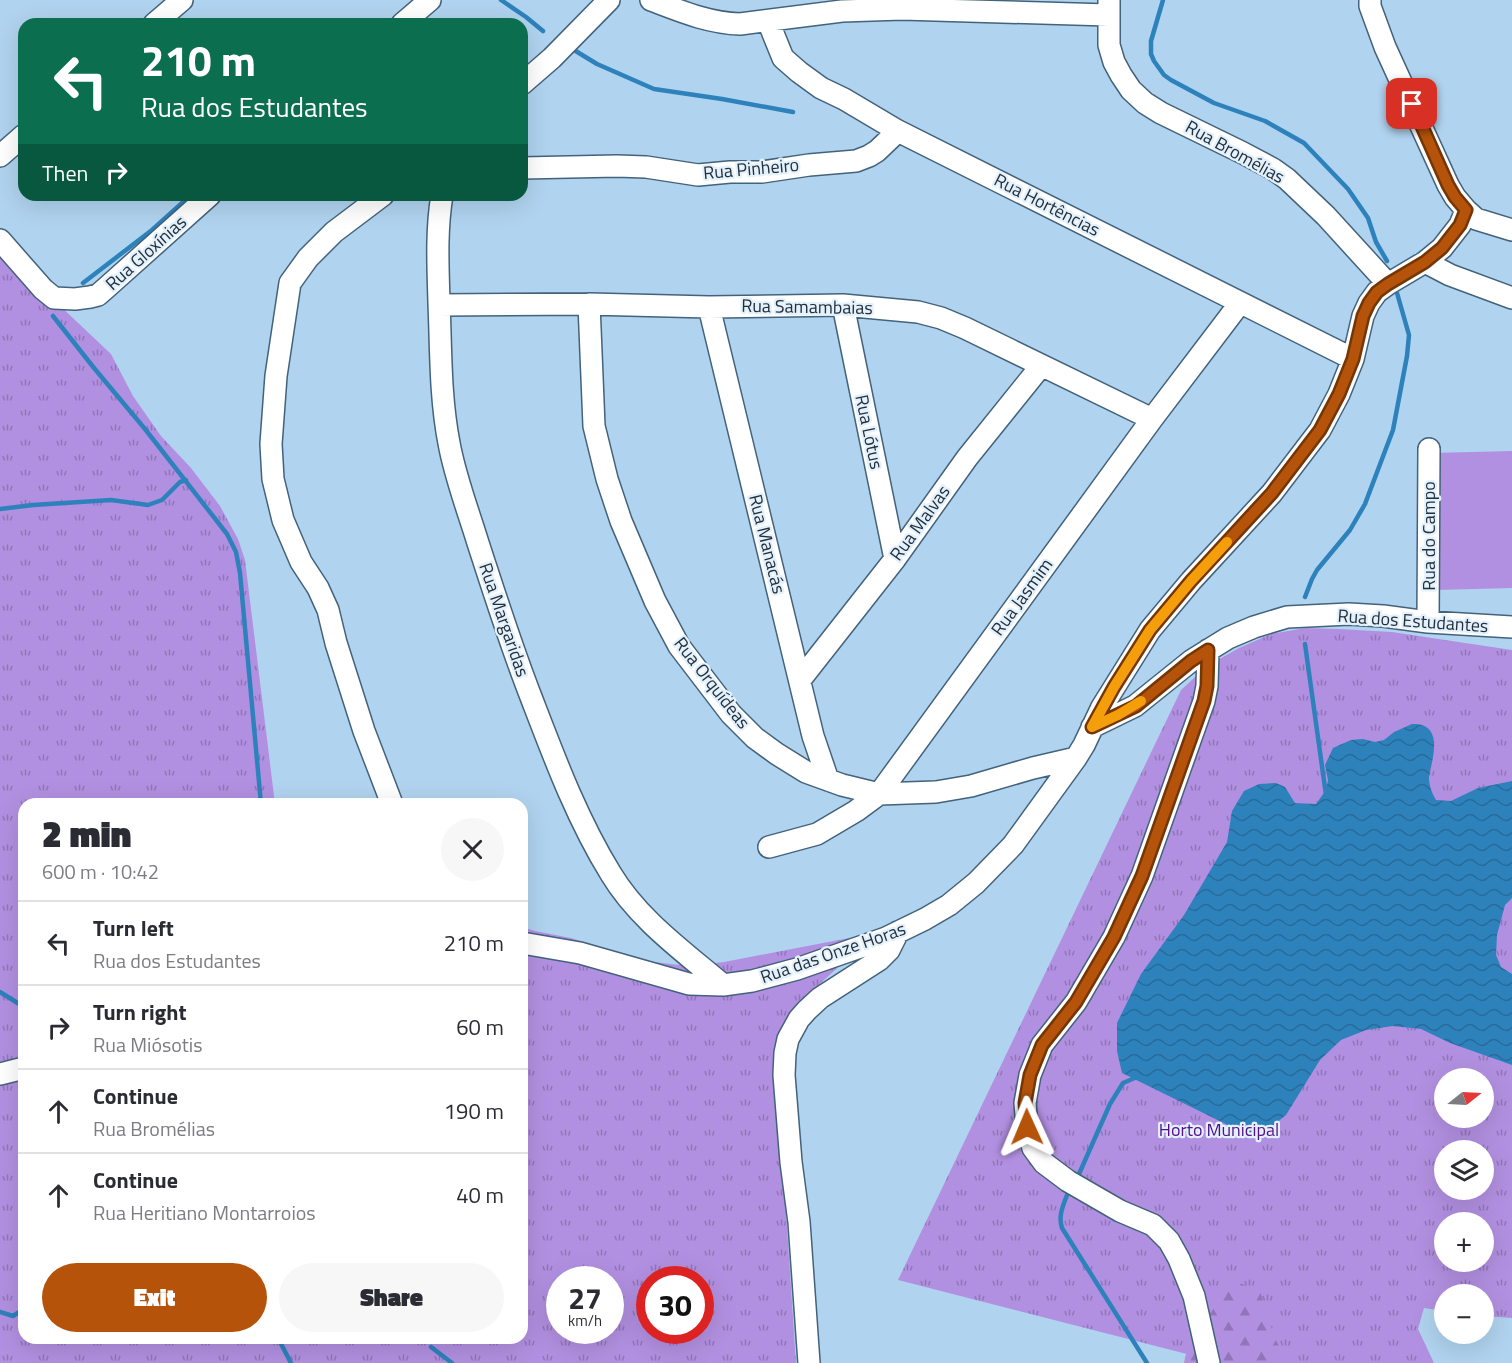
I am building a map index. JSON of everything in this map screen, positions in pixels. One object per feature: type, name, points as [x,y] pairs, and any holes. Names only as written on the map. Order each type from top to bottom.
[{"type":"street","points":[[161,18],[182,0]]},
{"type":"street","points":[[409,18],[430,0]]},
{"type":"street","points":[[528,79],[552,58],[609,0]]},
{"type":"street","points":[[651,0],[700,18],[740,24],[842,11],[1109,8]]},
{"type":"street","points":[[1370,0],[1370,6],[1385,46],[1455,197],[1476,219],[1512,230]]},
{"type":"street","name":"Rua Bromélias","points":[[1109,8],[1109,45],[1114,62],[1131,90],[1161,113],[1243,153],[1287,179],[1326,216],[1388,284]]},
{"type":"street","name":"Rua Hortências","points":[[768,21],[783,58],[821,88],[898,131],[1353,359]]},
{"type":"street","name":"Rua Pinheiro","points":[[528,168],[646,167],[698,175],[762,172],[856,161],[877,151],[898,131]]},
{"type":"street","points":[[0,156],[18,140]]},
{"type":"street","name":"Rua Gloxínias","points":[[0,240],[43,289],[54,297],[75,299],[98,295],[203,201]]},
{"type":"street","points":[[375,201],[334,232],[308,258],[290,283],[275,387],[270,444],[273,479],[284,520],[301,562],[318,588],[328,610],[364,731],[390,798]]},
{"type":"street","name":"Rua Margaridas","points":[[441,201],[439,305],[444,404],[449,443],[512,649],[554,757],[588,832],[611,875],[633,905],[723,985]]},
{"type":"street","points":[[1077,758],[1114,687],[1150,630],[1191,581],[1272,493],[1320,430],[1339,394],[1353,359],[1363,316],[1369,303],[1377,292],[1425,262],[1442,248],[1460,225],[1466,210]]},
{"type":"street","points":[[1425,262],[1450,275],[1512,298]]},
{"type":"street","name":"Rua Jasmim","points":[[769,847],[817,834],[856,811],[879,794],[1152,419],[1240,303]]},
{"type":"street","name":"Rua Samambaias","points":[[439,305],[589,304],[709,307],[843,305],[918,312],[965,328],[1152,419]]},
{"type":"street","name":"Rua Orquídeas","points":[[589,304],[594,426],[599,451],[621,521],[655,601],[679,646],[731,714],[755,738],[806,772],[842,785],[879,794],[936,792],[970,786],[1077,758]]},
{"type":"street","name":"Rua Lótus","points":[[843,305],[895,559]]},
{"type":"street","name":"Rua Manacás","points":[[709,307],[813,736],[828,780]]},
{"type":"street","name":"Rua Malvas","points":[[800,680],[895,559],[967,458],[1041,366]]},
{"type":"street","name":"Rua do Campo","points":[[1428,622],[1429,449]]},
{"type":"street","name":"Rua dos Estudantes","points":[[1092,727],[1136,706],[1191,661],[1228,638],[1287,617],[1349,614],[1512,627]]},
{"type":"street","points":[[1208,650],[1207,686],[1204,701],[1142,876],[1114,937],[1076,1002],[1042,1045],[1030,1075],[1025,1103],[1027,1127],[1033,1148],[1044,1163],[1068,1181],[1120,1211],[1153,1225],[1169,1241],[1194,1296],[1209,1363]]},
{"type":"street","name":"Rua das Onze Horas","points":[[528,944],[580,953],[689,984],[723,985],[752,981],[797,969],[898,932],[949,905],[976,883],[1013,844],[1077,758]]},
{"type":"street","points":[[809,1363],[799,1222],[791,1162],[784,1075],[785,1053],[788,1039],[807,1010],[819,998],[879,960],[889,950],[898,932]]},
{"type":"street","points":[[0,1074],[18,1070]]},
{"type":"green space","points":[[0,246],[20,268],[111,354],[133,396],[161,436],[191,468],[220,506],[238,539],[245,560],[274,798],[18,798],[18,1344],[528,1344],[528,929],[571,938],[646,961],[688,966],[724,962],[875,933],[798,1004],[775,1045],[796,1363],[0,1363]]},
{"type":"green space","points":[[1512,451],[1512,588],[1436,590],[1432,453]]},
{"type":"green space","name":"Horto Municipal","points":[[1305,628],[1392,632],[1512,650],[1512,1318],[1494,1317],[1494,1284],[1434,1284],[1434,1310],[1424,1308],[1418,1329],[1434,1363],[1222,1363],[898,1280],[1181,690],[1207,666],[1271,634]]},
{"type":"green space","points":[[1227,1278],[1260,1291],[1275,1339],[1289,1363],[1184,1363],[1192,1341],[1219,1300]]},
{"type":"water","points":[[1412,724],[1424,726],[1431,731],[1433,737],[1434,750],[1429,780],[1436,800],[1451,801],[1478,788],[1512,781],[1512,898],[1505,905],[1497,935],[1496,955],[1501,967],[1512,974],[1512,1065],[1450,1043],[1421,1029],[1393,1026],[1366,1030],[1341,1040],[1320,1060],[1286,1115],[1265,1132],[1242,1132],[1122,1073],[1117,1051],[1117,1023],[1141,974],[1184,915],[1227,842],[1232,811],[1244,791],[1259,784],[1276,783],[1285,787],[1295,803],[1316,804],[1326,790],[1328,780],[1325,765],[1333,748],[1351,740],[1363,739],[1375,742],[1384,740],[1394,732]]},
{"type":"waterway","points":[[501,0],[527,18]]},
{"type":"waterway","points":[[1163,0],[1151,41],[1151,54],[1164,75],[1214,103],[1265,121],[1304,143],[1348,189],[1368,218],[1376,242],[1387,261]]},
{"type":"waterway","points":[[528,19],[543,31]]},
{"type":"waterway","points":[[574,50],[597,64],[654,89],[793,112]]},
{"type":"waterway","points":[[83,283],[152,230],[184,201]]},
{"type":"waterway","points":[[1305,597],[1317,570],[1350,530],[1365,504],[1393,430],[1409,335],[1397,293]]},
{"type":"waterway","points":[[53,316],[227,534],[236,552],[240,573],[260,798]]},
{"type":"waterway","points":[[0,509],[111,500],[148,505],[162,500],[180,482],[186,480]]},
{"type":"waterway","points":[[1305,644],[1326,795]]},
{"type":"waterway","points":[[0,992],[18,1003]]},
{"type":"waterway","points":[[1079,1174],[1110,1104],[1123,1083],[1137,1077]]},
{"type":"waterway","points":[[1067,1195],[1061,1215],[1062,1228],[1147,1363]]},
{"type":"waterway","points":[[0,1312],[13,1316],[18,1313]]},
{"type":"waterway","points":[[281,1344],[291,1363]]},
{"type":"waterway","points":[[431,1347],[452,1363]]},
{"type":"slow traffic","points":[[1141,701],[1136,706],[1092,727],[1150,630],[1227,542]]},
{"type":"route","points":[[1027,1127],[1025,1103],[1030,1075],[1042,1045],[1076,1002],[1114,937],[1142,876],[1204,701],[1207,686],[1208,650],[1136,706],[1092,727],[1150,630],[1191,581],[1272,493],[1320,430],[1339,394],[1353,359],[1363,316],[1369,303],[1377,292],[1425,262],[1442,248],[1460,225],[1466,210],[1448,185],[1412,104]]}]
